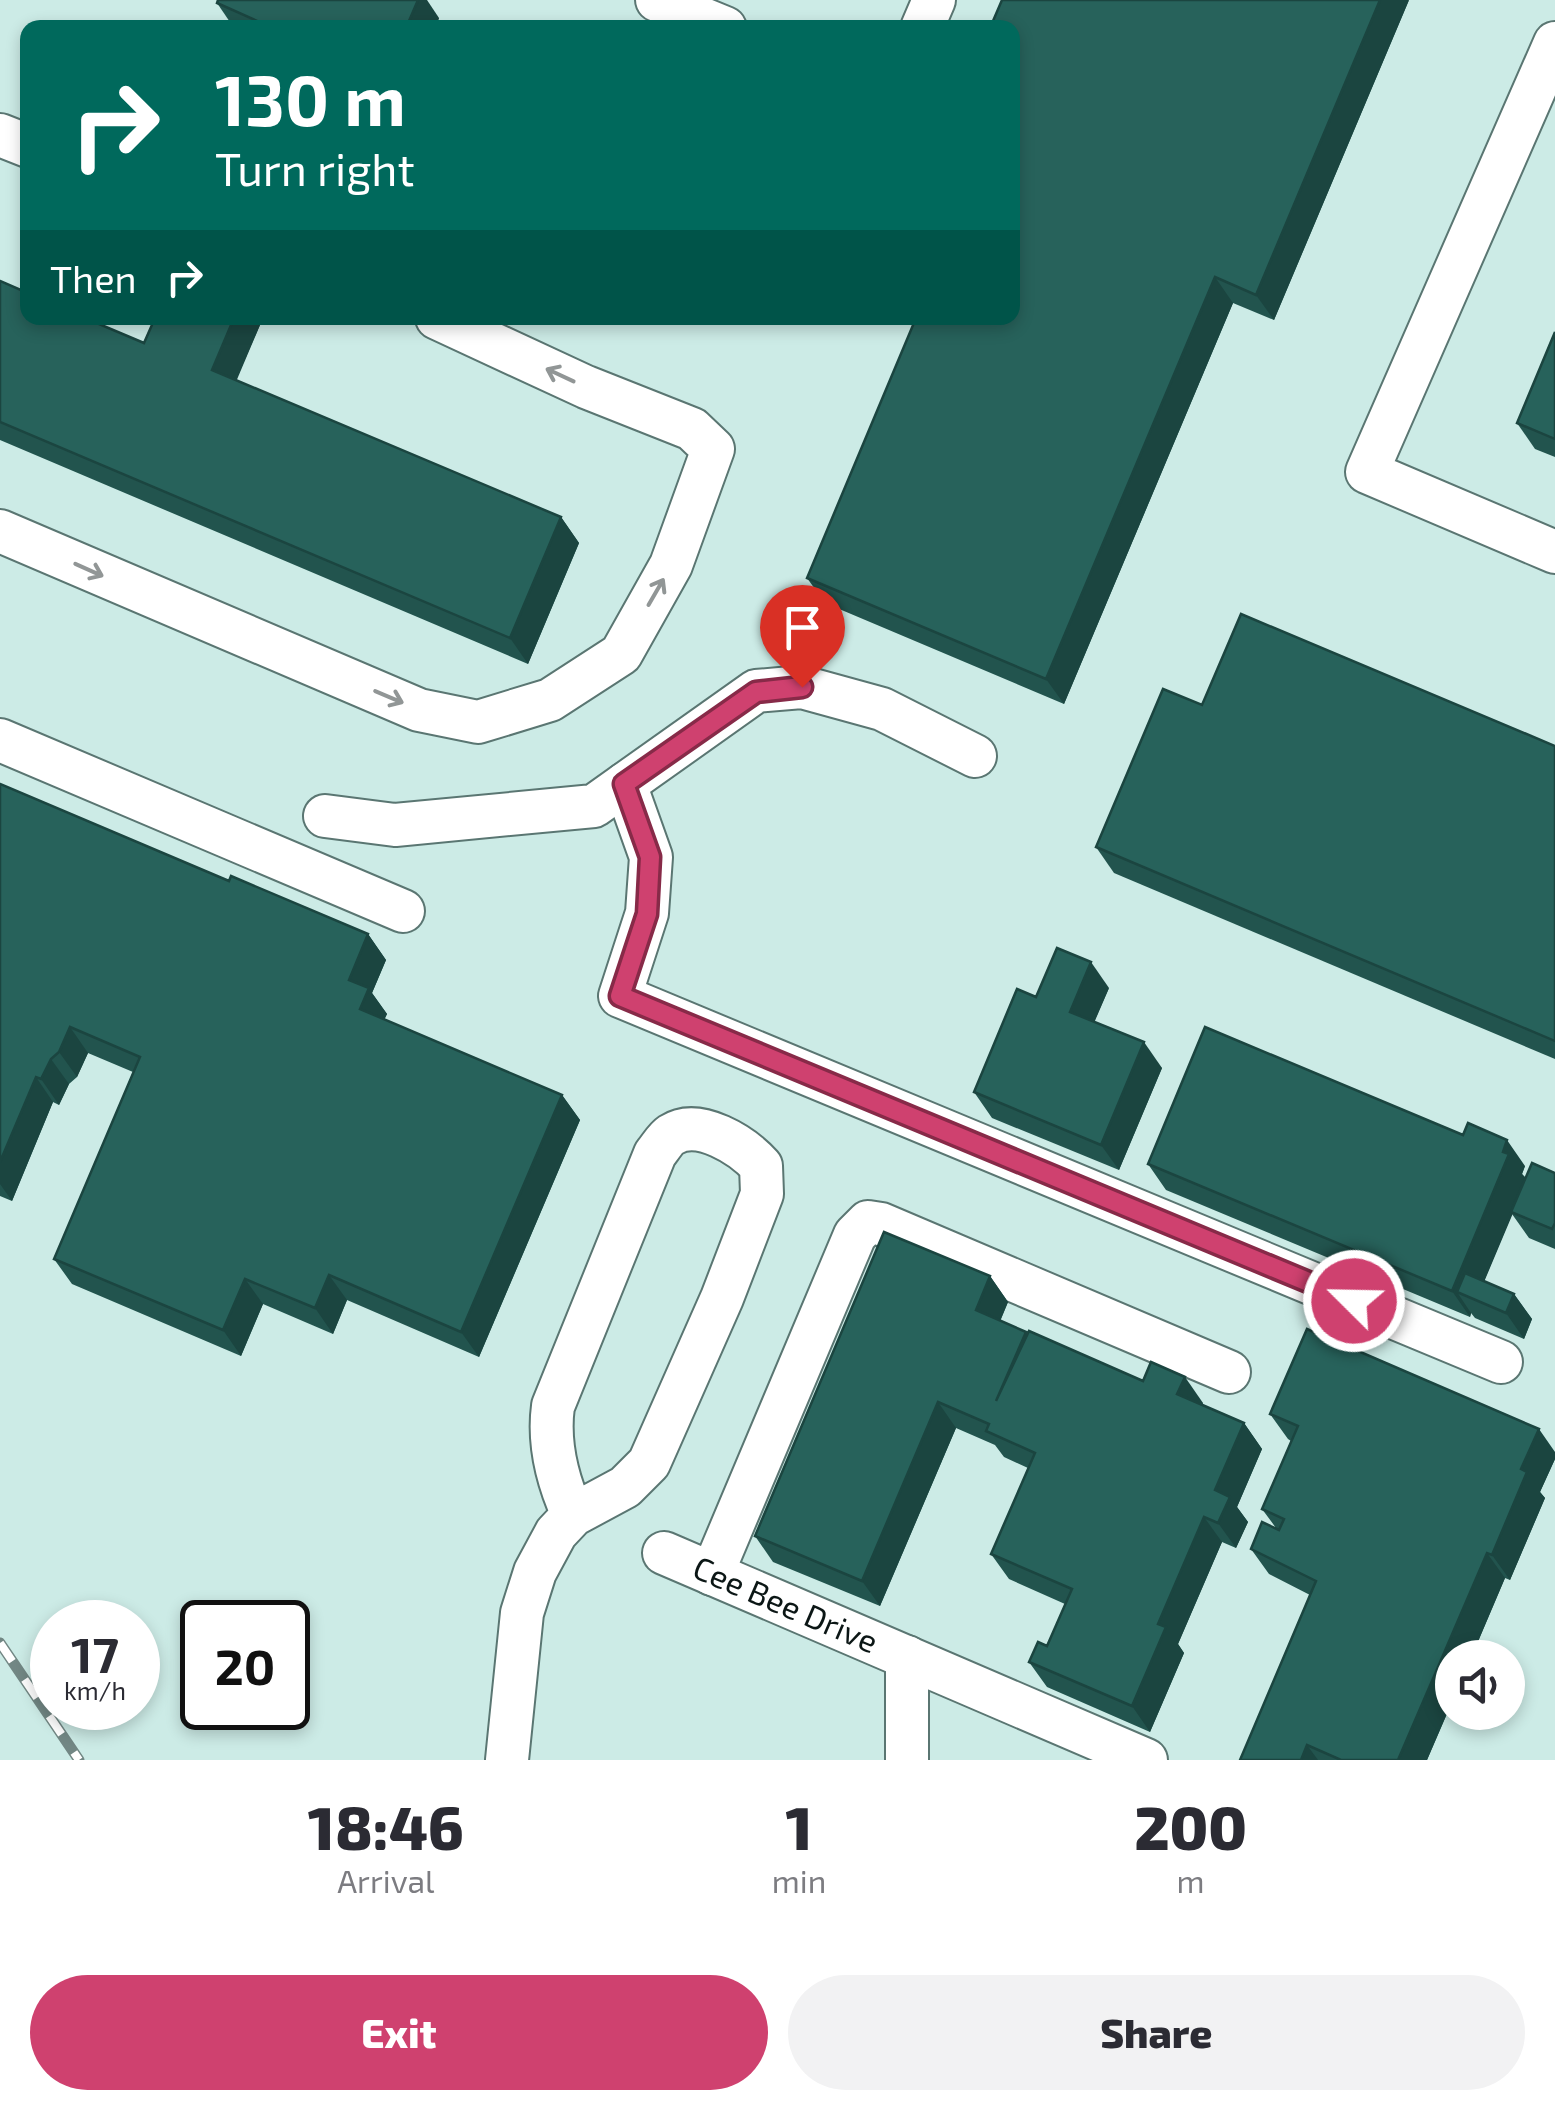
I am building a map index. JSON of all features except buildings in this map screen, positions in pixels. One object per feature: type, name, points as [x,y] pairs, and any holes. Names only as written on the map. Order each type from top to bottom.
[{"type":"street","points":[[657,0],[706,20]]},
{"type":"street","points":[[1555,43],[1367,472],[1555,552]]},
{"type":"street","points":[[0,531],[419,710],[478,722],[550,700],[621,654],[671,566],[712,449],[692,429],[586,387],[452,325]]},
{"type":"street","points":[[325,816],[395,825],[594,806],[756,692],[802,687],[882,709],[975,756]]},
{"type":"street","points":[[0,740],[403,910]]},
{"type":"street","points":[[624,784],[650,857],[647,914],[620,996],[1501,1362]]},
{"type":"street","points":[[506,1760],[522,1613],[535,1572],[556,1534],[573,1515],[625,1486],[649,1463],[762,1194],[761,1166],[743,1148],[722,1136],[682,1131],[670,1136],[655,1154],[553,1406],[550,1430],[564,1494],[573,1515]]},
{"type":"street","points":[[712,1574],[855,1234],[868,1222],[881,1224],[1229,1372]]},
{"type":"street","name":"Cee Bee Drive","points":[[664,1553],[1146,1760]]},
{"type":"street","name":"Cee Bee Drive","points":[[907,1657],[907,1760]]},
{"type":"railway","points":[[0,1643],[79,1760]]},
{"type":"route","points":[[802,687],[756,692],[624,784],[650,857],[647,914],[620,996],[1354,1301]]}]
